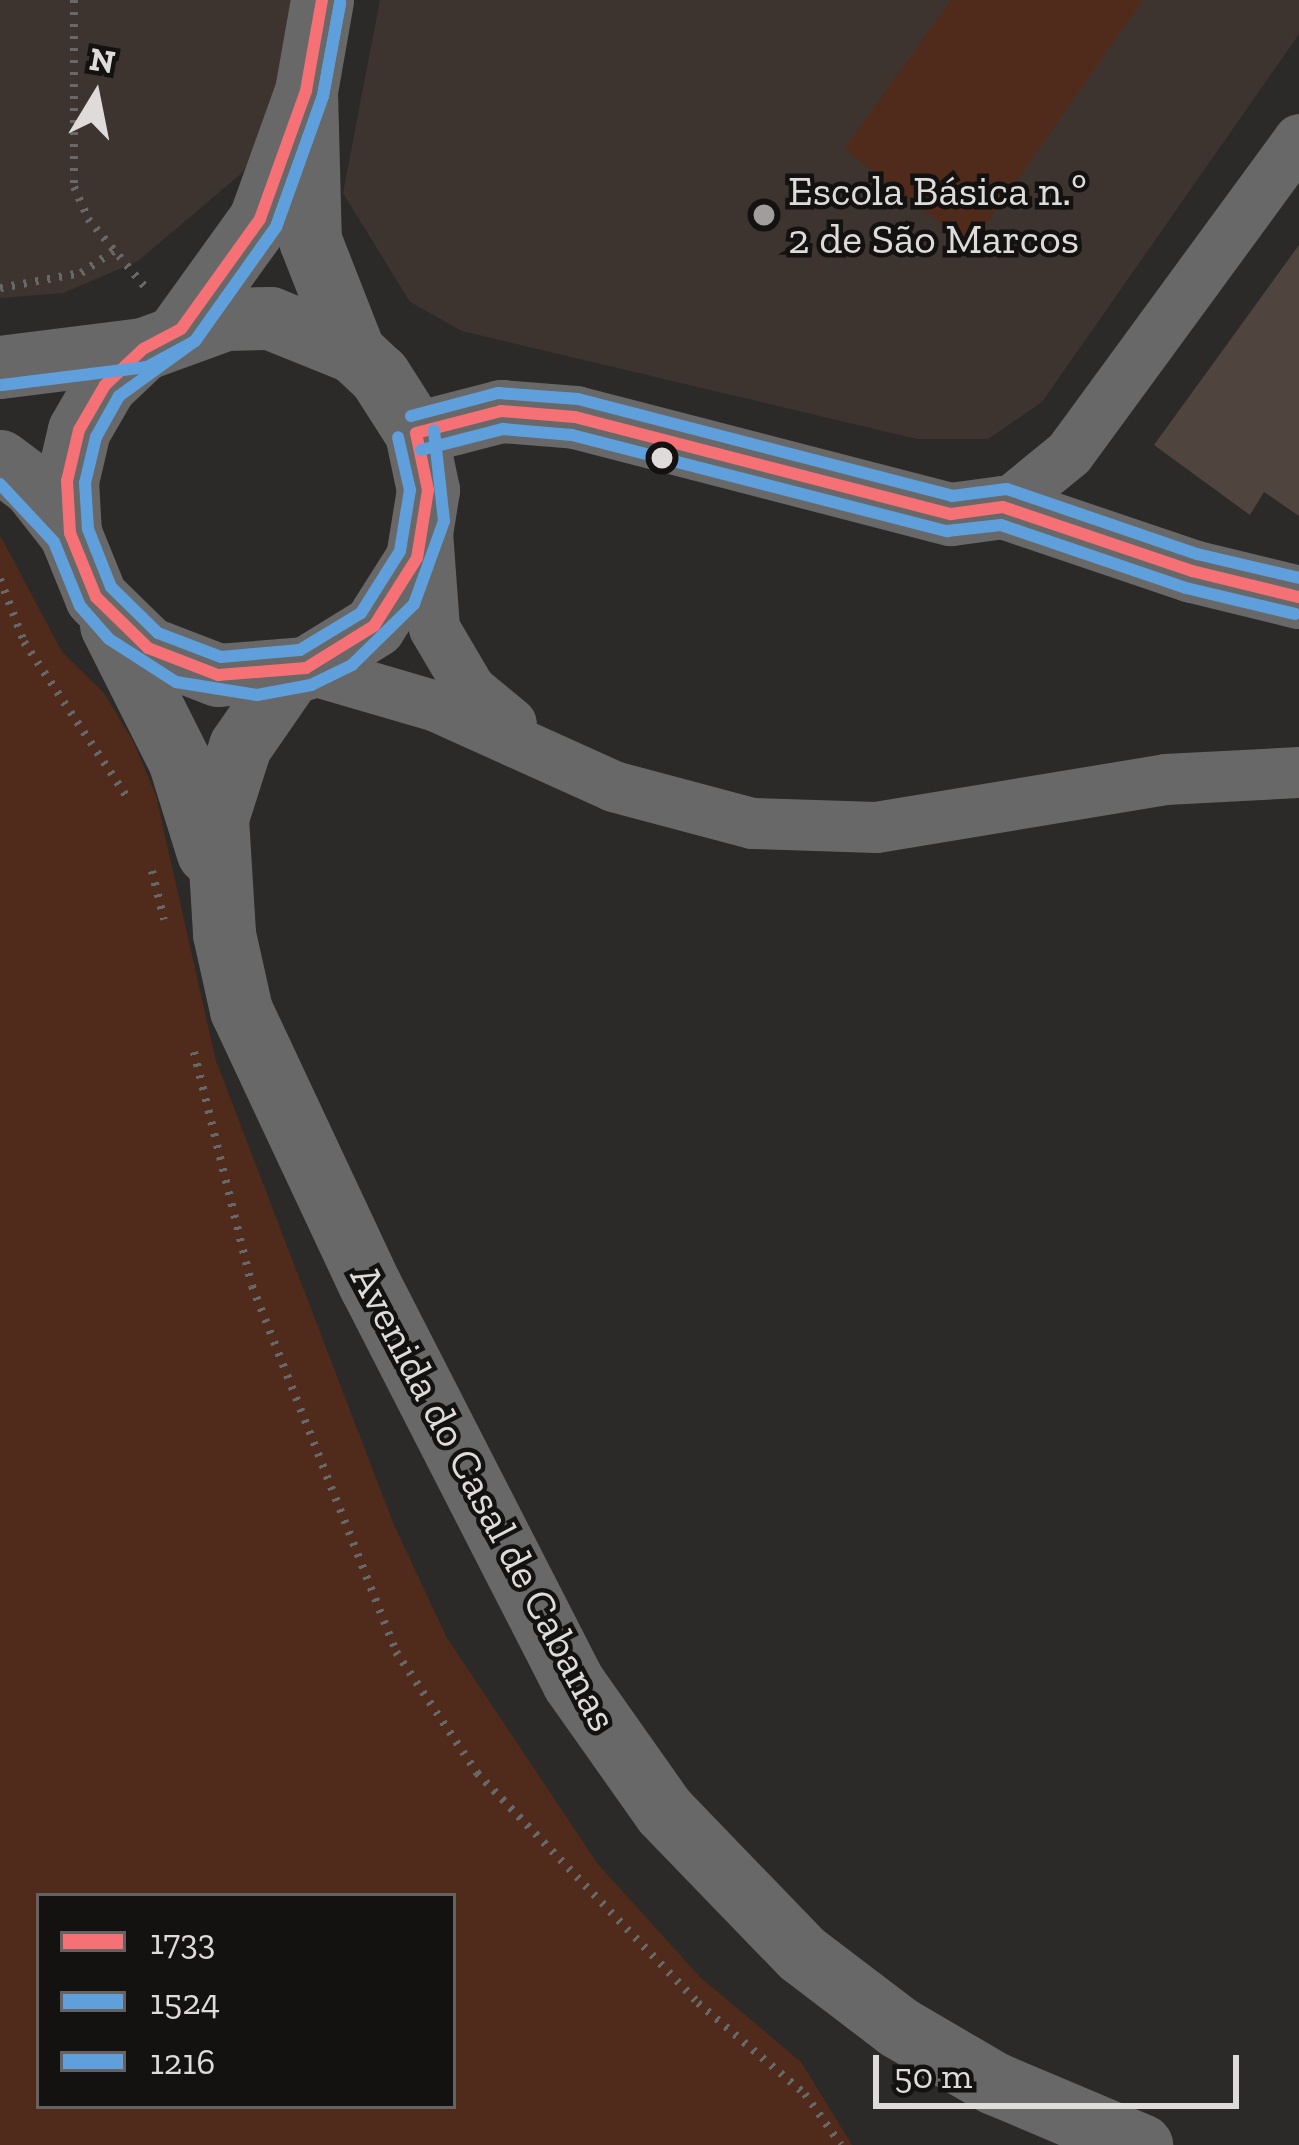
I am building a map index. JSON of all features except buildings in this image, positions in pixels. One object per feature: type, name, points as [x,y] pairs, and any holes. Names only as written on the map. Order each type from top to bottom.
[{"type":"street","points":[[70,533],[67,481],[79,430],[105,385],[260,219],[306,91],[322,0]]},
{"type":"street","points":[[306,91],[310,240],[353,352]]},
{"type":"street","points":[[1003,507],[1070,453],[1299,139]]},
{"type":"street","points":[[0,368],[270,318],[353,352],[379,375],[416,434],[428,594],[447,656],[470,689],[553,758]]},
{"type":"street","points":[[0,341],[142,344]]},
{"type":"street","points":[[416,434],[466,417],[539,412],[950,514],[1003,507],[1192,571],[1299,597]]},
{"type":"street","points":[[0,461],[33,486],[70,533],[96,597],[148,648],[182,665],[236,676],[298,670],[436,706],[553,758],[692,809],[808,827],[951,820],[1165,779],[1299,772]]},
{"type":"street","points":[[298,670],[374,626],[417,558],[426,520]]},
{"type":"street","name":"Avenida do Casal de Cabanas","points":[[96,597],[179,760],[219,892],[242,1010],[267,1069],[488,1515],[611,1743],[724,1880],[882,2015],[994,2083],[1141,2145]]},
{"type":"street","name":"Avenida do Casal de Cabanas","points":[[219,892],[225,778],[298,670]]},
{"type":"path","points":[[74,0],[74,187],[114,251],[142,344]]},
{"type":"path","points":[[0,288],[81,273],[114,251]]},
{"type":"path","points":[[0,579],[24,642],[134,811]]},
{"type":"path","points":[[150,863],[166,930]]},
{"type":"path","points":[[193,1044],[252,1286],[396,1652],[477,1773],[698,2003],[805,2093],[841,2145]]},
{"type":"shaded area","points":[[0,0],[291,0],[270,122],[243,172],[138,261],[63,293],[0,298]]},
{"type":"shaded area","name":"Escola Básica n.º 2 de São Marcos","points":[[380,0],[1299,0],[1299,34],[1042,402],[988,439],[917,439],[462,331],[410,302],[343,193]]},
{"type":"shaded area","points":[[951,0],[1143,0],[971,246],[844,149]]},
{"type":"shaded area","points":[[0,535],[62,652],[104,693],[134,743],[156,796],[216,1061],[394,1525],[447,1638],[597,1863],[700,1977],[801,2062],[852,2145],[0,2145]]},
{"type":"transit line","name":"1733","points":[[322,0],[306,91],[260,219],[181,329],[143,349],[105,385],[79,430],[67,481],[70,533],[96,597],[148,648],[218,675],[306,668],[374,626],[417,558],[428,490],[416,433]]},
{"type":"transit line","name":"1524","points":[[2,385],[147,367],[195,341],[276,227],[323,96],[340,3]]},
{"type":"transit line","name":"1216","points":[[340,3],[323,96],[276,227],[195,341],[119,396],[96,437],[85,483],[88,529],[111,587],[158,633],[221,657],[300,650],[361,613],[400,551],[410,490],[398,437]]},
{"type":"transit line","name":"1216","points":[[411,416],[498,393],[578,399],[952,496],[1007,489],[1197,554],[1299,578]]},
{"type":"transit line","name":"1733","points":[[416,433],[501,411],[575,417],[951,514],[1003,507],[1192,571],[1299,597]]},
{"type":"transit line","name":"1524","points":[[421,450],[503,429],[572,435],[947,531],[1001,525],[1186,588],[1295,614]]},
{"type":"transit line","name":"1524","points":[[0,484],[54,542],[80,606],[109,639],[176,682],[257,695],[311,685],[352,665],[414,604],[444,521],[434,431]]},
{"type":"place","name":"Escola Básica n.º 2 de São Marcos","points":[[764,215]]}]
